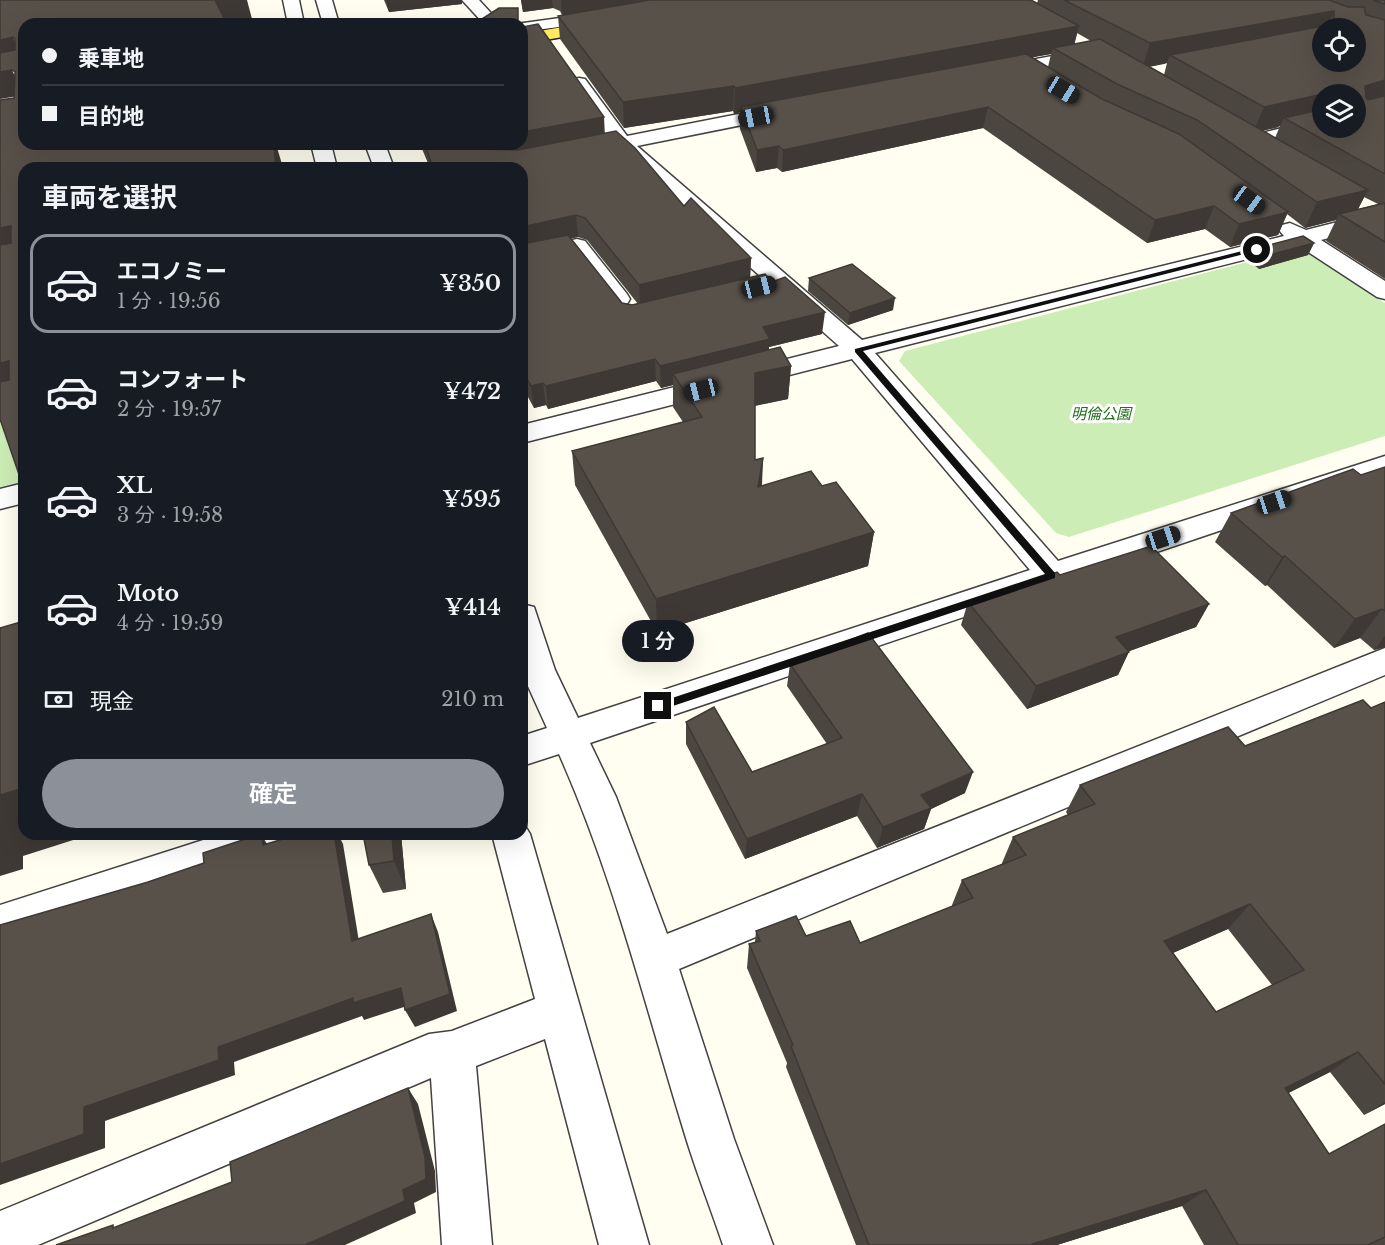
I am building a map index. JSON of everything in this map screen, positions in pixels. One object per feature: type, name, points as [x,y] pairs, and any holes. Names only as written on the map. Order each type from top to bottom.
[{"type":"main road","points":[[528,21],[615,14]]},
{"type":"main road","points":[[542,43],[615,14]]},
{"type":"street","points":[[291,0],[295,18]]},
{"type":"street","points":[[324,0],[329,18]]},
{"type":"street","points":[[470,0],[486,18]]},
{"type":"street","points":[[615,14],[542,43],[622,143],[769,285],[858,350],[1052,575]]},
{"type":"street","points":[[978,75],[1024,66],[1102,56],[1065,36]]},
{"type":"street","points":[[1024,66],[1053,84]]},
{"type":"street","points":[[588,150],[805,107]]},
{"type":"street","points":[[1252,141],[1312,127]]},
{"type":"street","points":[[1232,129],[1272,153]]},
{"type":"street","points":[[528,432],[1301,238],[1378,216]]},
{"type":"street","points":[[1273,218],[1385,292]]},
{"type":"street","points":[[528,257],[577,246],[633,318]]},
{"type":"street","points":[[528,749],[1385,465]]},
{"type":"street","points":[[0,499],[18,494]]},
{"type":"street","points":[[528,636],[538,670],[597,797],[655,959],[710,1138],[748,1245]]},
{"type":"street","points":[[655,959],[1385,661]]},
{"type":"street","points":[[0,924],[258,840]]},
{"type":"street","points":[[513,840],[558,1012],[624,1245]]},
{"type":"street","points":[[0,1236],[429,1056],[452,1053],[558,1012]]},
{"type":"street","points":[[452,1053],[467,1245]]},
{"type":"green space","name":"明倫公園","points":[[1301,248],[1385,303],[1385,436],[1069,537],[1056,533],[899,361],[905,351]]},
{"type":"green space","points":[[0,411],[18,468],[18,488],[0,493]]},
{"type":"building","points":[[0,0],[215,0],[224,18],[18,18],[18,150],[274,150],[276,162],[18,162],[18,472],[0,419],[0,382],[9,380],[9,361],[0,363],[0,245],[11,243],[11,226],[0,228],[0,100],[14,98],[15,72],[12,70],[0,72],[0,53],[15,50],[15,39],[13,37],[0,40]]},
{"type":"building","points":[[650,0],[1031,0],[1079,26],[735,88],[734,86],[623,102],[558,16]]},
{"type":"building","points":[[1064,0],[1329,0],[1348,7],[1364,7],[1366,15],[1385,20],[1385,80],[1366,86],[1312,84],[1312,96],[1264,107],[1170,55],[1312,28],[1312,72],[1366,72],[1366,18],[1334,18],[1334,11],[1150,43]]},
{"type":"building","points":[[1373,0],[1385,0],[1385,4]]},
{"type":"building","points":[[499,8],[518,8],[518,18],[483,18]]},
{"type":"building","points":[[538,24],[604,117],[528,131],[528,26]]},
{"type":"building","points":[[1100,39],[1368,190],[1317,202],[1197,120],[1117,84],[1053,48]]},
{"type":"building","points":[[1026,54],[1100,98],[1179,134],[1288,212],[1239,224],[1214,206],[1155,220],[988,107],[783,150],[779,146],[757,150],[741,107]]},
{"type":"building","points":[[1385,96],[1385,174],[1320,138],[1366,138],[1366,98],[1368,100]]},
{"type":"building","points":[[1312,112],[1312,134],[1284,118]]},
{"type":"building","points":[[616,131],[635,148],[684,206],[691,198],[751,258],[639,285],[585,218],[576,215],[528,226],[528,162],[431,162],[427,150],[528,150],[528,148]]},
{"type":"building","points":[[1385,203],[1385,242],[1339,214]]},
{"type":"building","points":[[568,235],[622,303],[632,305],[765,274],[772,282],[785,277],[825,312],[763,327],[770,339],[660,366],[655,359],[546,386],[543,383],[531,386],[528,380],[528,243]]},
{"type":"building","points":[[1303,236],[1314,243],[1265,256],[1254,249]]},
{"type":"building","points":[[852,264],[895,298],[850,313],[809,278]]},
{"type":"building","points":[[780,347],[791,366],[755,373],[755,460],[763,458],[758,487],[811,471],[822,486],[836,482],[874,532],[656,599],[572,451],[702,417],[673,374]]},
{"type":"building","points":[[1385,467],[1385,611],[1382,609],[1355,619],[1285,556],[1282,557],[1231,513],[1353,469],[1361,475]]},
{"type":"building","points":[[1151,546],[1209,604],[1116,637],[1129,652],[1036,686],[968,602],[1057,572],[1060,575]]},
{"type":"building","points":[[18,623],[18,790],[0,795],[0,628]]},
{"type":"building","points":[[868,633],[973,772],[921,795],[931,808],[883,827],[862,794],[747,839],[686,722],[714,707],[752,772],[842,738],[790,664]]},
{"type":"building","points":[[1363,700],[1371,708],[1385,702],[1385,1084],[1358,1052],[1285,1088],[1329,1154],[1385,1124],[1385,1237],[1368,1245],[1238,1245],[1206,1190],[1032,1245],[869,1245],[791,1046],[793,1045],[749,944],[760,941],[756,931],[796,916],[806,936],[850,921],[860,943],[973,898],[962,880],[1026,855],[1013,837],[1095,804],[1080,785],[1228,727],[1245,746]],"holes":[[[1250,904],[1304,970],[1216,1012],[1164,941]]]},
{"type":"building","points":[[243,840],[262,840],[263,845],[280,840],[335,840],[352,941],[431,914],[450,994],[405,1010],[401,988],[353,1003],[353,998],[218,1047],[219,1060],[84,1107],[84,1134],[0,1164],[0,925],[148,882],[204,863],[203,853]]},
{"type":"building","points":[[364,840],[392,840],[394,861],[369,865]]},
{"type":"building","points":[[408,1088],[425,1157],[426,1179],[403,1190],[405,1201],[305,1245],[56,1245],[113,1225],[113,1228],[232,1182],[230,1162]]},
{"type":"route","points":[[658,706],[1052,575],[858,350],[1257,250]]}]
